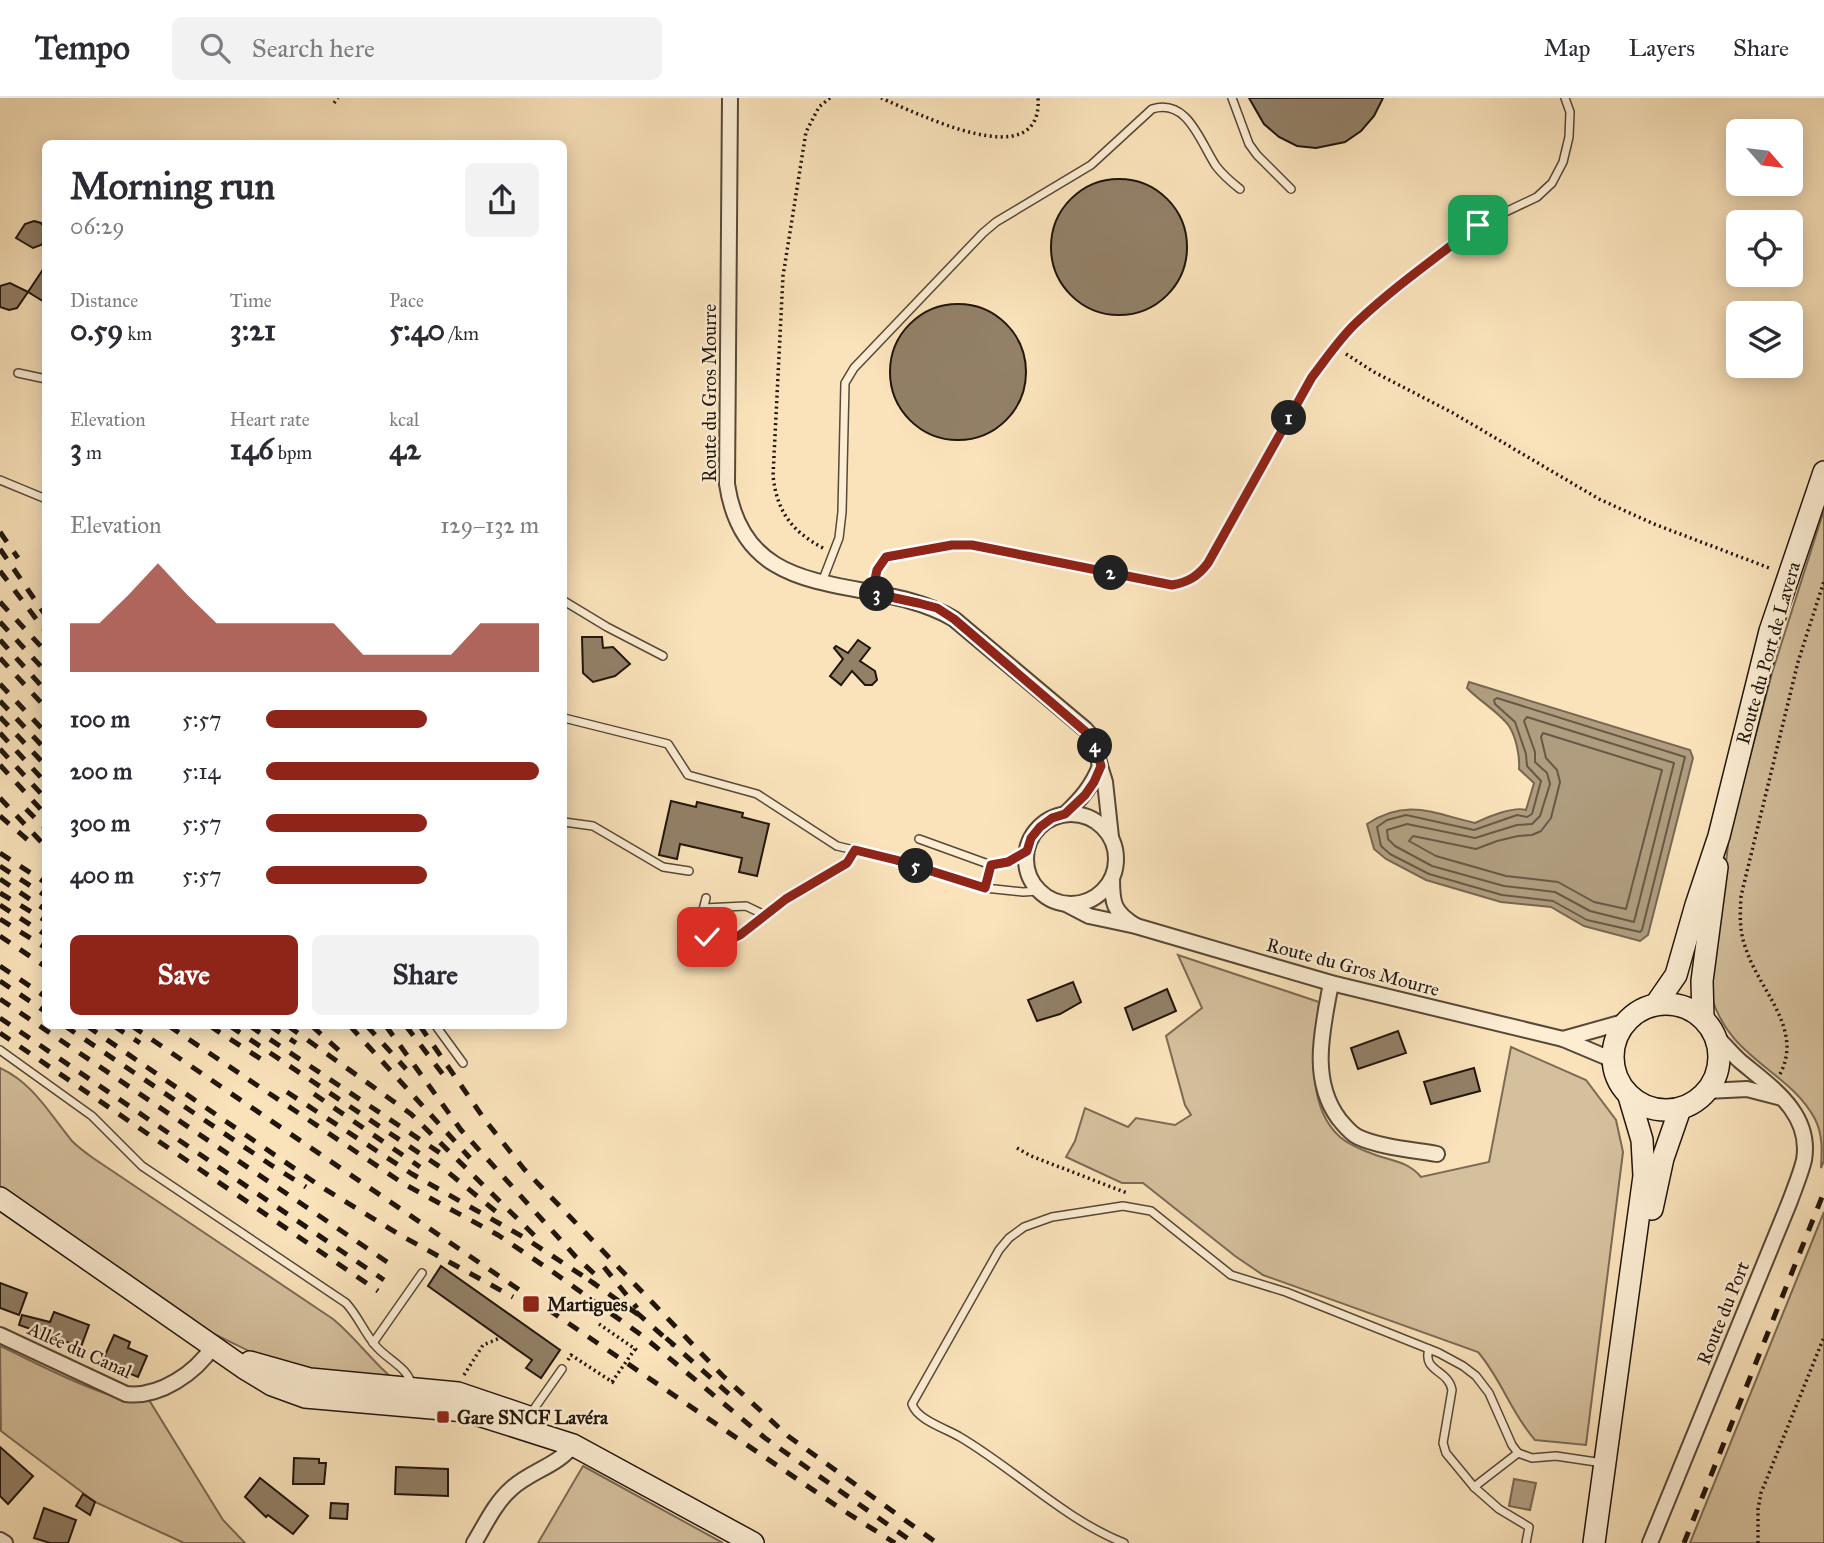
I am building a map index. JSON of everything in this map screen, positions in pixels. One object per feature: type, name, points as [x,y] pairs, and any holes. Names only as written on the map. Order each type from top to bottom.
[{"type":"street","name":"Route du Gros Mourre","points":[[730,98],[727,484],[729,501],[746,536],[764,556],[786,572],[937,608],[971,631],[1085,730],[1093,738],[1105,782],[1116,865],[1112,877],[1113,901],[1116,910],[1136,926]]},
{"type":"street","name":"Route du Port de Lavera","points":[[1656,1004],[1676,975],[1719,836],[1770,631],[1824,472]]},
{"type":"street","points":[[1065,814],[1085,795],[1101,766]]},
{"type":"street","points":[[1039,891],[1027,866],[1027,851],[1031,838],[1052,818],[1065,814],[1093,819],[1111,838]]},
{"type":"street","name":"Route du Port de Lavera","points":[[1709,1026],[1702,981],[1716,884],[1719,836]]},
{"type":"street","points":[[1065,904],[1093,898],[1104,889],[1112,877]]},
{"type":"street","name":"Route du Gros Mourre","points":[[1039,891],[1089,916],[1136,926],[1331,983],[1563,1039],[1612,1060]]},
{"type":"street","points":[[1331,983],[1321,1039],[1321,1067],[1325,1094],[1336,1115],[1348,1130],[1367,1140],[1437,1154]]},
{"type":"street","points":[[1656,1004],[1681,1006],[1709,1026],[1719,1048],[1715,1078],[1707,1091],[1695,1102],[1680,1109],[1662,1110],[1644,1106],[1629,1096],[1621,1086],[1612,1060],[1619,1032],[1627,1021],[1640,1010],[1656,1004]]},
{"type":"street","name":"Route du Gros Mourre","points":[[1563,1039],[1627,1021]]},
{"type":"street","name":"Route du Port","points":[[1650,1543],[1790,1201],[1804,1158],[1802,1126],[1793,1109],[1772,1087],[1738,1059],[1709,1026]]},
{"type":"street","points":[[1707,1091],[1746,1089],[1783,1098]]},
{"type":"street","points":[[1594,1543],[1644,1177],[1642,1140],[1629,1096]]},
{"type":"street","points":[[1628,1306],[1664,1158],[1680,1109]]},
{"type":"street","points":[[0,1198],[258,1377],[288,1392],[323,1400],[413,1397],[466,1411],[525,1422],[573,1445],[753,1543]]},
{"type":"street","name":"Allée du Canal","points":[[0,1335],[126,1394],[136,1395],[146,1394],[193,1370],[213,1346]]},
{"type":"street","points":[[474,1543],[512,1487],[562,1457],[573,1445]]},
{"type":"street","points":[[0,1540],[5,1543]]},
{"type":"lane","points":[[1232,98],[1249,144],[1291,189]]},
{"type":"lane","points":[[872,593],[877,570],[886,557],[952,545],[972,545],[1172,585],[1187,583],[1199,575],[1312,377],[1354,324],[1478,225],[1537,197],[1552,183],[1563,162],[1569,137],[1570,112],[1565,98]]},
{"type":"lane","points":[[822,582],[839,538],[845,383],[854,368],[996,222],[1091,165],[1152,108],[1163,105],[1175,108],[1185,115],[1217,166],[1240,189]]},
{"type":"lane","points":[[18,373],[42,378]]},
{"type":"lane","points":[[0,480],[42,497]]},
{"type":"lane","points":[[567,603],[663,656]]},
{"type":"lane","points":[[567,719],[668,744],[688,775],[757,794],[837,846],[896,860],[985,888],[1039,891]]},
{"type":"lane","points":[[567,822],[593,826],[663,867],[689,871]]},
{"type":"lane","points":[[919,839],[991,865],[1008,862],[1027,851]]},
{"type":"lane","points":[[706,898],[700,926],[707,937],[727,941],[740,935],[786,899],[847,863],[855,850]]},
{"type":"lane","points":[[985,888],[991,865]]},
{"type":"lane","points":[[704,908],[746,906],[765,915]]},
{"type":"lane","points":[[438,1029],[463,1063]]},
{"type":"lane","points":[[0,1050],[92,1116],[142,1166],[346,1303],[357,1315],[373,1343],[410,1378],[413,1397]]},
{"type":"lane","points":[[1124,1543],[1075,1517],[962,1438],[918,1413],[912,1404],[999,1250],[1024,1227],[1052,1217],[1123,1206],[1151,1211],[1231,1275],[1286,1292],[1429,1349],[1463,1366],[1476,1376],[1489,1393],[1518,1453],[1532,1458],[1556,1456],[1605,1464]]},
{"type":"lane","points":[[373,1343],[422,1273]]},
{"type":"lane","points":[[1429,1349],[1426,1359],[1428,1364],[1451,1382],[1443,1443],[1447,1453],[1474,1487],[1499,1509],[1529,1527],[1527,1543]]},
{"type":"lane","points":[[525,1422],[562,1369]]},
{"type":"lane","points":[[1474,1487],[1518,1453]]},
{"type":"path","points":[[334,103],[338,98]]},
{"type":"path","points":[[830,98],[819,107],[806,132],[783,276],[773,476],[776,498],[788,520],[800,534],[834,554]]},
{"type":"path","points":[[881,98],[972,134],[1003,137],[1018,136],[1033,124],[1039,109],[1038,98]]},
{"type":"path","points":[[1336,346],[1354,360],[1453,413],[1599,499],[1677,534],[1790,575]]},
{"type":"path","points":[[1772,1087],[1786,1062],[1788,1043],[1781,1017],[1746,951],[1740,928],[1741,896],[1798,662],[1824,581]]},
{"type":"path","points":[[1017,1148],[1031,1156],[1132,1195],[1151,1211]]},
{"type":"path","points":[[572,1355],[613,1383],[637,1350],[599,1324]]},
{"type":"path","points":[[1758,1543],[1761,1493],[1824,1337]]},
{"type":"path","points":[[461,1380],[483,1345],[500,1338]]},
{"type":"shaded area","points":[[1824,510],[1824,1161],[1821,1168],[1821,1137],[1815,1119],[1804,1102],[1790,1088],[1731,1035],[1711,995],[1729,836],[1772,673]]},
{"type":"shaded area","points":[[1178,955],[1319,1002],[1314,1073],[1321,1108],[1329,1124],[1351,1145],[1405,1165],[1421,1177],[1489,1162],[1511,1047],[1586,1080],[1616,1120],[1623,1152],[1586,1445],[1535,1440],[1478,1352],[1263,1275],[1143,1183],[1122,1183],[1066,1157],[1075,1141],[1085,1108],[1128,1127],[1136,1118],[1175,1125],[1191,1115],[1185,1105],[1166,1036],[1202,1008]]},
{"type":"shaded area","points":[[0,1068],[32,1091],[82,1150],[333,1319],[392,1378],[306,1370],[257,1355],[212,1333],[0,1187]]},
{"type":"shaded area","points":[[1824,1212],[1824,1543],[1690,1543]]},
{"type":"shaded area","points":[[0,1346],[96,1390],[135,1401],[149,1400],[223,1520],[245,1543],[184,1543],[95,1502],[1,1431]]},
{"type":"shaded area","points":[[583,1466],[723,1543],[538,1543]]},
{"type":"water","points":[[1469,682],[1690,750],[1693,758],[1648,935],[1640,941],[1584,926],[1551,907],[1501,902],[1426,880],[1386,859],[1374,849],[1367,824],[1395,811],[1420,810],[1475,823],[1508,811],[1526,810],[1534,783],[1519,769],[1517,747],[1511,730],[1500,716],[1467,688]]},
{"type":"water","points":[[1514,1479],[1536,1483],[1530,1510],[1509,1506]]},
{"type":"building","points":[[1249,98],[1383,98],[1374,116],[1361,131],[1345,142],[1316,148],[1297,146],[1279,137],[1264,124]]},
{"type":"building","points":[[1119,179],[1145,184],[1167,199],[1182,221],[1187,247],[1182,273],[1167,295],[1145,310],[1119,315],[1093,310],[1071,295],[1056,273],[1051,247],[1056,221],[1071,199],[1093,184]]},
{"type":"building","points":[[34,221],[42,224],[41,245],[33,248],[16,238],[25,224]]},
{"type":"building","points":[[42,271],[42,301],[28,292]]},
{"type":"building","points":[[10,283],[28,292],[17,308],[9,310],[0,307],[0,286]]},
{"type":"building","points":[[958,304],[984,309],[1006,324],[1021,346],[1026,372],[1021,398],[1006,420],[984,435],[958,440],[932,435],[910,420],[895,398],[890,372],[895,346],[910,324],[932,309]]},
{"type":"building","points":[[582,637],[602,637],[603,648],[613,647],[630,664],[615,676],[593,682],[583,673]]},
{"type":"building","points":[[858,640],[870,648],[860,661],[875,671],[877,680],[872,685],[865,685],[852,671],[841,685],[830,676],[843,659],[834,648],[836,646],[848,653]]},
{"type":"building","points":[[671,801],[696,807],[697,802],[743,813],[742,817],[769,824],[757,876],[739,872],[742,858],[680,844],[677,859],[659,855]]},
{"type":"building","points":[[1073,982],[1081,1002],[1060,1014],[1037,1021],[1028,1000]]},
{"type":"building","points":[[1167,989],[1176,1011],[1133,1030],[1125,1008]]},
{"type":"building","points":[[1398,1031],[1406,1053],[1358,1069],[1351,1048]]},
{"type":"building","points":[[1474,1068],[1480,1091],[1431,1104],[1424,1082]]},
{"type":"building","points":[[441,1266],[560,1350],[541,1378],[526,1368],[532,1360],[428,1286]]},
{"type":"building","points":[[0,1283],[27,1293],[19,1315],[0,1308]]},
{"type":"building","points":[[54,1312],[89,1325],[81,1347],[19,1325],[22,1315],[50,1322]]},
{"type":"building","points":[[114,1335],[130,1342],[128,1348],[147,1356],[138,1377],[102,1362]]},
{"type":"building","points":[[0,1447],[33,1476],[8,1504],[0,1496]]},
{"type":"building","points":[[294,1458],[319,1459],[319,1463],[326,1463],[324,1484],[293,1484]]},
{"type":"building","points":[[396,1467],[448,1469],[448,1496],[395,1494]]},
{"type":"building","points":[[260,1478],[308,1516],[293,1534],[268,1515],[266,1517],[245,1497]]},
{"type":"building","points":[[83,1494],[95,1502],[90,1515],[76,1506]]},
{"type":"building","points":[[331,1503],[348,1504],[347,1519],[330,1518]]},
{"type":"building","points":[[44,1508],[76,1520],[68,1543],[50,1543],[34,1538]]},
{"type":"railway","points":[[0,532],[18,558]]},
{"type":"railway","points":[[0,549],[42,610]]},
{"type":"railway","points":[[0,571],[42,627]]},
{"type":"railway","points":[[0,602],[42,648]]},
{"type":"railway","points":[[0,622],[42,668]]},
{"type":"railway","points":[[0,640],[42,687]]},
{"type":"railway","points":[[0,658],[42,704]]},
{"type":"railway","points":[[0,684],[42,729]]},
{"type":"railway","points":[[0,701],[42,746]]},
{"type":"railway","points":[[0,717],[42,762]]},
{"type":"railway","points":[[0,733],[42,779]]},
{"type":"railway","points":[[0,749],[42,795]]},
{"type":"railway","points":[[0,765],[42,811]]},
{"type":"railway","points":[[0,798],[42,843]]},
{"type":"railway","points":[[26,809],[42,825]]},
{"type":"railway","points":[[0,816],[29,841]]},
{"type":"railway","points":[[0,853],[42,880]]},
{"type":"railway","points":[[0,866],[42,893]]},
{"type":"railway","points":[[0,879],[42,907]]},
{"type":"railway","points":[[0,893],[42,919]]},
{"type":"railway","points":[[0,905],[42,932]]},
{"type":"railway","points":[[0,919],[42,945]]},
{"type":"railway","points":[[0,936],[42,964]]},
{"type":"railway","points":[[0,966],[42,994]]},
{"type":"railway","points":[[0,981],[42,1009]]},
{"type":"railway","points":[[0,999],[42,1028]]},
{"type":"railway","points":[[0,1018],[384,1280]]},
{"type":"railway","points":[[44,1029],[396,1268]]},
{"type":"railway","points":[[69,1029],[306,1187]]},
{"type":"railway","points":[[91,1029],[320,1186],[400,1235],[513,1297]]},
{"type":"railway","points":[[119,1029],[140,1043]]},
{"type":"railway","points":[[136,1029],[841,1509],[895,1543]]},
{"type":"railway","points":[[173,1029],[404,1184],[498,1235],[553,1272],[644,1337],[765,1438],[914,1543]]},
{"type":"railway","points":[[215,1029],[270,1065]]},
{"type":"railway","points":[[234,1029],[449,1173],[499,1214]]},
{"type":"railway","points":[[254,1029],[443,1155]]},
{"type":"railway","points":[[275,1029],[296,1043]]},
{"type":"railway","points":[[292,1029],[411,1114],[535,1236]]},
{"type":"railway","points":[[315,1029],[345,1056]]},
{"type":"railway","points":[[353,1029],[470,1158]]},
{"type":"railway","points":[[370,1029],[406,1069]]},
{"type":"railway","points":[[388,1029],[461,1130],[576,1257],[600,1279]]},
{"type":"railway","points":[[408,1029],[448,1081]]},
{"type":"railway","points":[[422,1029],[485,1120],[524,1169],[723,1376],[788,1436],[937,1543]]},
{"type":"railway","points":[[0,1033],[378,1291]]},
{"type":"railway","points":[[287,1092],[412,1174],[525,1238],[595,1284]]},
{"type":"railway","points":[[314,1094],[420,1167]]},
{"type":"railway","points":[[1684,1543],[1824,1192]]},
{"type":"railway","points":[[604,1267],[637,1308]]},
{"type":"railway","points":[[589,1280],[643,1318]]},
{"type":"railway","points":[[636,1312],[673,1345]]},
{"type":"railway","points":[[666,1338],[729,1394]]},
{"type":"place","name":"Martigues","points":[[531,1304]]},
{"type":"place","name":"Gare SNCF Lavéra","points":[[443,1417]]},
{"type":"route","points":[[707,937],[727,941],[740,935],[786,899],[847,863],[855,850],[985,888],[991,865],[1008,862],[1027,851],[1031,838],[1040,827],[1052,818],[1065,814],[1094,782],[1101,766],[1093,738],[971,631],[937,608],[872,593],[877,570],[886,557],[952,545],[972,545],[1172,585],[1187,583],[1199,575],[1208,563],[1312,377],[1330,353],[1354,324],[1478,225]]}]
